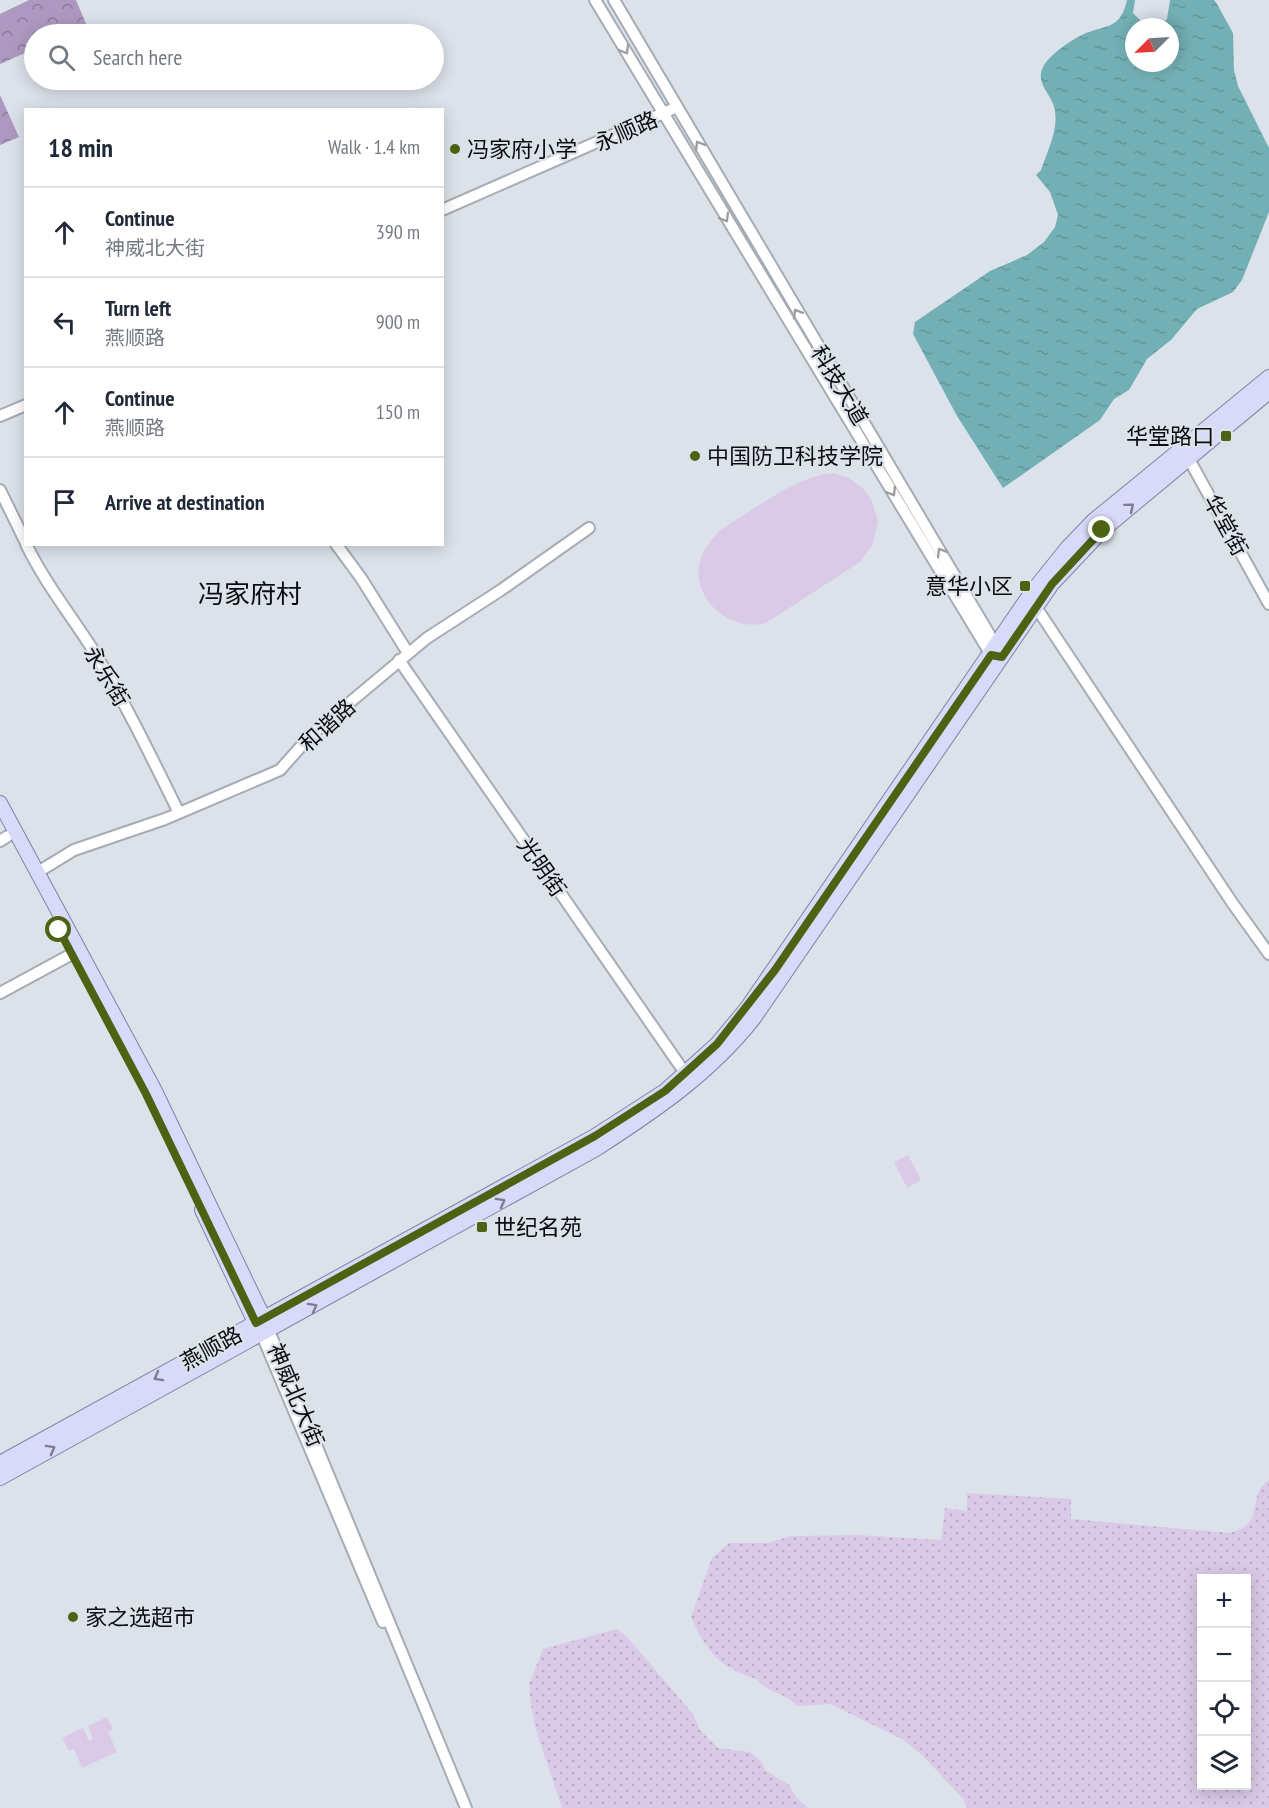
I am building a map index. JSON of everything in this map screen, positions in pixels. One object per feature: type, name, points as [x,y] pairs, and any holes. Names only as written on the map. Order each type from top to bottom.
[{"type":"main road","name":"燕顺路","points":[[0,1478],[595,1136],[665,1091],[717,1044],[768,980],[996,653],[1036,607],[1052,584],[1102,530],[1269,377]]},
{"type":"main road","name":"燕顺路","points":[[0,1463],[263,1327],[596,1149],[671,1100],[725,1053],[783,978],[996,653],[1032,593],[1068,547],[1093,521],[1269,392]]},
{"type":"main road","name":"神威北大街","points":[[0,802],[154,1089],[263,1327]]},
{"type":"main road","name":"神威北大街","points":[[0,821],[4,838],[72,954],[146,1094],[263,1327]]},
{"type":"street","name":"科技大道","points":[[595,0],[663,115],[996,653]]},
{"type":"street","name":"科技大道","points":[[615,0],[996,653]]},
{"type":"street","name":"永顺路","points":[[444,209],[677,107]]},
{"type":"street","points":[[0,416],[24,406]]},
{"type":"street","name":"华堂街","points":[[1185,452],[1269,604]]},
{"type":"street","name":"永乐街","points":[[0,490],[24,540]]},
{"type":"street","name":"和谐路","points":[[38,872],[74,850],[179,813],[280,770],[312,734],[399,660],[589,528]]},
{"type":"street","name":"永乐街","points":[[27,546],[38,569],[92,648],[123,702],[179,813]]},
{"type":"street","points":[[338,546],[362,578],[408,653]]},
{"type":"street","points":[[1036,607],[1233,904],[1269,954]]},
{"type":"street","name":"光明街","points":[[399,660],[685,1073]]},
{"type":"street","points":[[0,993],[72,954]]},
{"type":"street","name":"神威北大街","points":[[263,1327],[459,1808]]},
{"type":"street","name":"神威北大街","points":[[263,1327],[466,1808]]},
{"type":"shaded area","points":[[833,473],[849,478],[864,489],[872,501],[878,522],[872,545],[860,562],[766,623],[753,625],[740,623],[718,611],[709,602],[699,579],[700,561],[713,538],[720,530],[790,487],[819,475]]},
{"type":"shaded area","points":[[908,1155],[921,1180],[907,1188],[894,1162]]},
{"type":"shaded area","points":[[1269,1480],[1269,1808],[966,1808],[964,1800],[923,1756],[902,1739],[830,1704],[797,1706],[788,1698],[766,1688],[757,1679],[733,1670],[709,1649],[691,1617],[712,1558],[729,1543],[768,1543],[791,1536],[857,1535],[941,1540],[945,1508],[967,1511],[967,1493],[1071,1499],[1071,1519],[1230,1533],[1249,1522],[1253,1516],[1258,1494]]},
{"type":"shaded area","points":[[617,1629],[628,1638],[693,1714],[700,1730],[718,1748],[750,1752],[762,1762],[765,1770],[789,1785],[796,1797],[808,1808],[562,1808],[535,1727],[529,1684],[543,1649]]},
{"type":"shaded area","points":[[107,1717],[113,1729],[108,1732],[117,1752],[82,1768],[74,1749],[69,1751],[62,1738],[83,1728],[89,1741],[93,1739],[88,1726]]},
{"type":"green space","points":[[29,0],[76,0],[86,24],[24,24],[24,53],[0,64],[0,14]]},
{"type":"green space","points":[[0,95],[19,137],[0,145]]},
{"type":"water","points":[[1127,0],[1135,0],[1133,13],[1138,18],[1125,18],[1125,72],[1179,72],[1179,18],[1167,18],[1170,0],[1214,0],[1217,4],[1233,33],[1234,70],[1238,86],[1269,148],[1269,212],[1242,280],[1233,292],[1197,309],[1171,340],[1147,359],[1129,390],[1114,399],[1100,420],[1003,488],[957,416],[913,334],[915,322],[990,271],[1027,255],[1044,242],[1055,227],[1058,215],[1050,192],[1036,175],[1041,170],[1049,149],[1056,119],[1054,106],[1042,84],[1041,72],[1047,60],[1068,43],[1084,34],[1111,25],[1121,17]]},
{"type":"place","name":"冯家府小学","points":[[455,149]]},
{"type":"place","name":"华堂路口","points":[[1226,436]]},
{"type":"place","name":"中国防卫科技学院","points":[[695,456]]},
{"type":"place","name":"意华小区","points":[[1025,586]]},
{"type":"place","name":"世纪名苑","points":[[482,1227]]},
{"type":"place","name":"家之选超市","points":[[73,1617]]},
{"type":"district","name":"冯家府村","points":[[250,593]]},
{"type":"route","points":[[59,930],[146,1094],[256,1323],[595,1136],[665,1091],[717,1044],[775,970],[991,655],[1002,657],[1052,584],[1102,530]]}]
